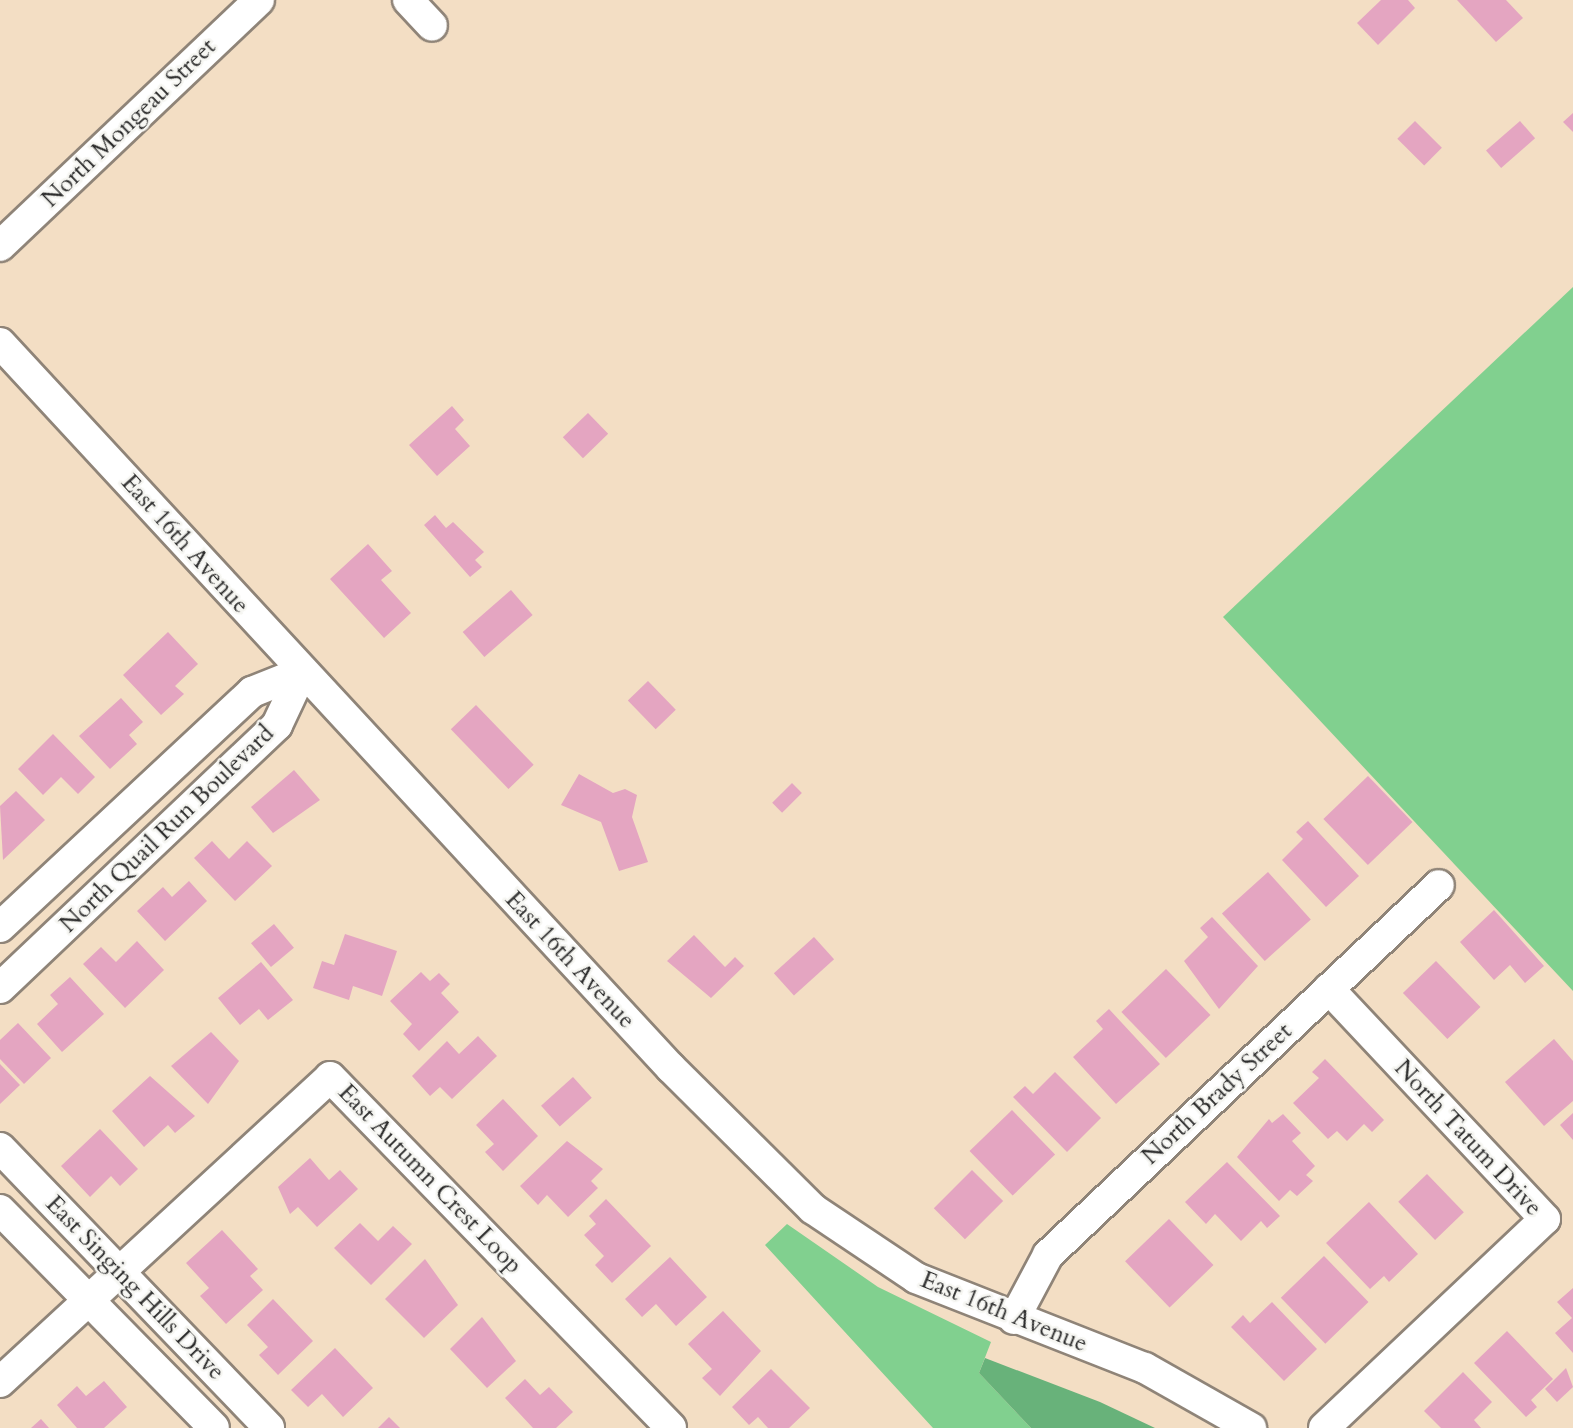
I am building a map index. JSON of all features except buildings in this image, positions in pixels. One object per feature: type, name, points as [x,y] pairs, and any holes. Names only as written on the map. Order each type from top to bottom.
[{"type":"street","name":"North Mongeau Street","points":[[0,246],[258,0]]},
{"type":"street","points":[[408,0],[432,26]]},
{"type":"street","name":"East 16th Avenue","points":[[0,342],[302,672],[671,1068],[813,1209],[916,1278],[1014,1319],[1145,1368],[1251,1428]]},
{"type":"street","name":"North Quail Run Boulevard","points":[[0,927],[252,692],[302,672]]},
{"type":"street","name":"North Quail Run Boulevard","points":[[0,988],[277,725],[302,672]]},
{"type":"street","name":"North Brady Street","points":[[1014,1319],[1048,1255],[1439,885]]},
{"type":"street","name":"North Tatum Drive","points":[[1325,1428],[1545,1219],[1329,989]]},
{"type":"street","name":"East Autumn Crest Loop","points":[[119,1272],[330,1077],[671,1428]]},
{"type":"street","name":"East Singing Hills Drive","points":[[0,1148],[270,1428]]},
{"type":"street","name":"East Singing Hills Drive","points":[[0,1210],[214,1428]]},
{"type":"street","points":[[0,1382],[119,1272]]},
{"type":"green space","points":[[1573,287],[1573,991],[1223,617]]},
{"type":"green space","points":[[787,1224],[878,1287],[991,1342],[979,1373],[1031,1428],[933,1428],[765,1245]]},
{"type":"green space","points":[[985,1358],[1100,1402],[1155,1428],[1031,1428],[979,1373]]}]
